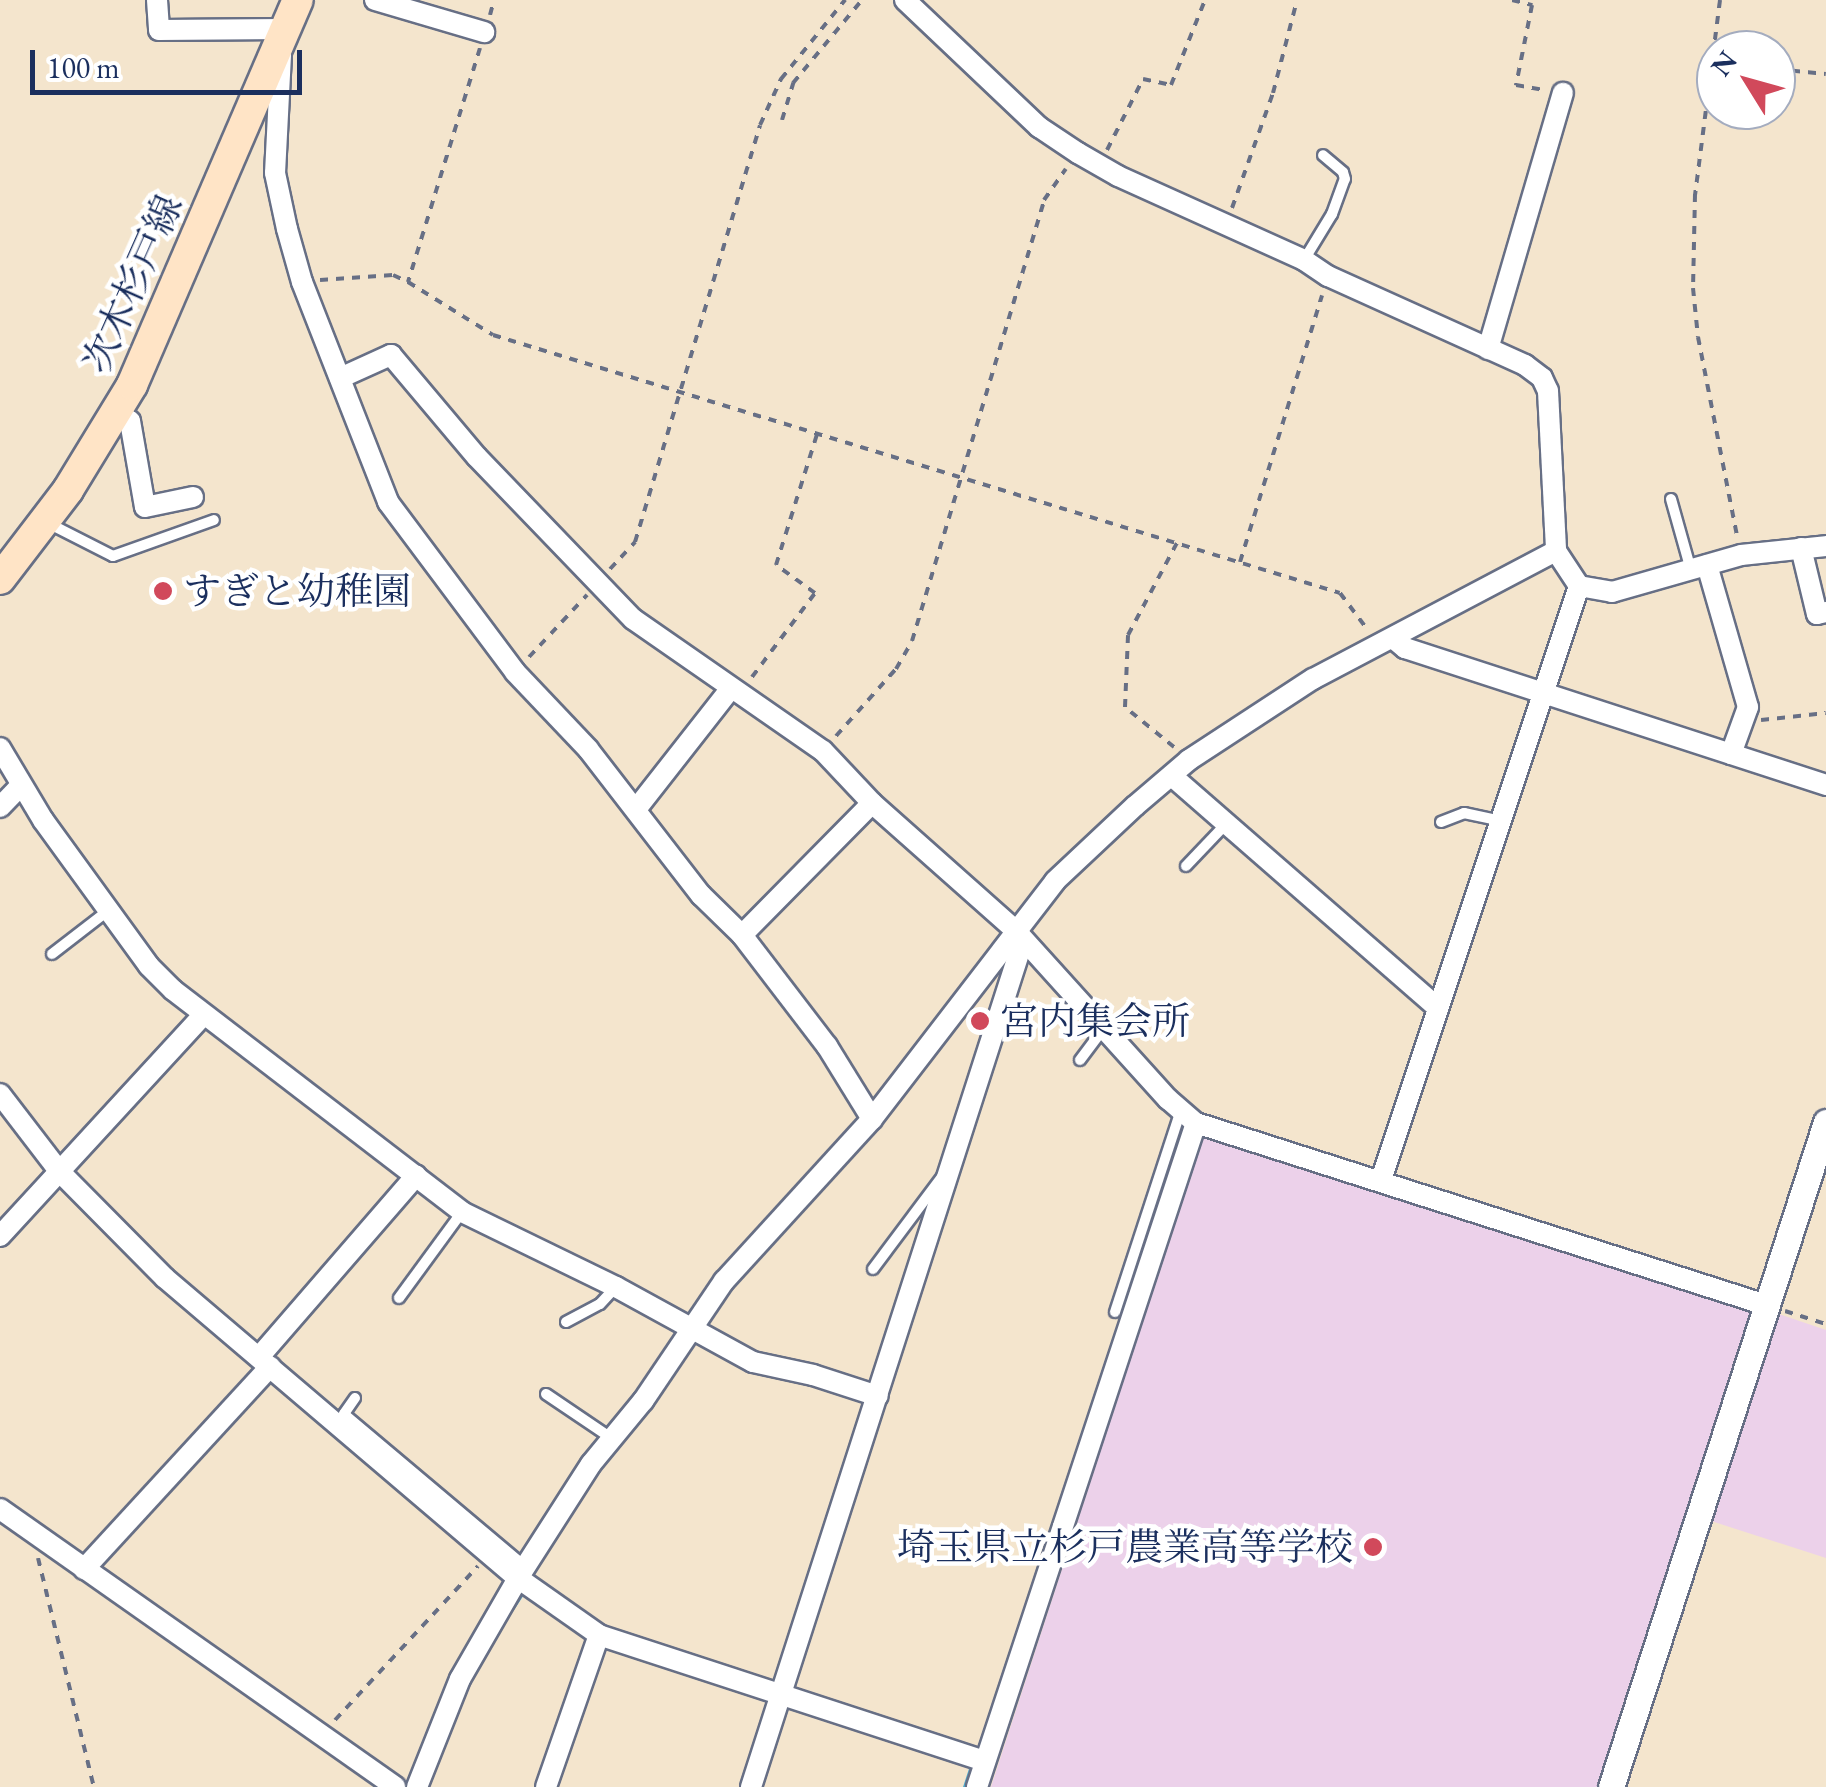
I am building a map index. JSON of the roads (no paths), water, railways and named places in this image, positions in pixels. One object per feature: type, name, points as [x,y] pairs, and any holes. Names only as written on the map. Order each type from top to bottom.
[{"type":"main road","name":"次木杉戸線","points":[[0,579],[46,522],[118,413],[150,350],[298,0]]},
{"type":"street","points":[[156,0],[159,30],[284,33],[275,173],[302,282],[388,502],[516,672],[637,808],[701,895],[742,935],[827,1046],[872,1119]]},
{"type":"street","points":[[375,0],[484,32]]},
{"type":"street","points":[[905,0],[1039,127],[1078,153],[1227,222],[1328,276],[1525,365],[1542,378],[1548,392],[1556,551],[1579,586],[1612,592],[1741,555],[1826,546]]},
{"type":"street","points":[[1488,349],[1563,93]]},
{"type":"street","points":[[340,378],[391,355],[477,457],[633,620],[823,751],[872,803],[1019,936],[1103,1030],[1189,1116],[1766,1305]]},
{"type":"street","points":[[118,413],[130,421],[145,506],[193,498]]},
{"type":"street","points":[[1801,548],[1817,614],[1826,612]]},
{"type":"street","points":[[417,1787],[460,1678],[522,1572],[612,1438],[724,1280],[872,1119],[1019,936],[1055,881],[1190,760],[1313,679],[1556,551]]},
{"type":"street","points":[[1699,567],[1748,707],[1732,754]]},
{"type":"street","points":[[1381,1180],[1579,586]]},
{"type":"street","points":[[1386,641],[1826,785]]},
{"type":"street","points":[[637,808],[735,690]]},
{"type":"street","points":[[0,748],[20,786],[149,966],[202,1016],[462,1212],[616,1286],[753,1362],[814,1374],[878,1396]]},
{"type":"street","points":[[1172,776],[1438,1008]]},
{"type":"street","points":[[0,807],[20,786]]},
{"type":"street","points":[[742,935],[872,803]]},
{"type":"street","points":[[751,1787],[953,1160],[1019,936]]},
{"type":"street","points":[[0,1236],[202,1016]]},
{"type":"street","points":[[0,1094],[59,1172],[165,1278],[492,1552],[598,1635],[986,1761]]},
{"type":"street","points":[[977,1787],[1189,1116]]},
{"type":"street","points":[[1611,1787],[1826,1122]]},
{"type":"street","points":[[84,1569],[265,1362],[416,1176]]},
{"type":"street","points":[[0,1509],[394,1787]]},
{"type":"street","points":[[546,1787],[598,1635]]},
{"type":"lane","points":[[1304,260],[1332,214],[1345,180],[1343,172],[1323,156]]},
{"type":"lane","points":[[1671,499],[1699,567]]},
{"type":"lane","points":[[46,522],[113,556],[214,520]]},
{"type":"lane","points":[[1441,822],[1464,813],[1501,821]]},
{"type":"lane","points":[[1186,866],[1227,822]]},
{"type":"lane","points":[[52,954],[109,910]]},
{"type":"lane","points":[[1080,1060],[1103,1030]]},
{"type":"lane","points":[[1115,1312],[1189,1116]]},
{"type":"lane","points":[[873,1270],[953,1160]]},
{"type":"lane","points":[[399,1298],[462,1212]]},
{"type":"lane","points":[[566,1322],[600,1304],[616,1286]]},
{"type":"lane","points":[[546,1394],[612,1438]]},
{"type":"lane","points":[[355,1398],[344,1414],[522,1572]]},
{"type":"waterway","points":[[511,1609],[524,1589]]},
{"type":"waterway","points":[[965,1787],[971,1769]]},
{"type":"place","name":"すぎと幼稚園","points":[[163,591]]},
{"type":"place","name":"宮内集会所","points":[[980,1021]]},
{"type":"place","name":"埼玉県立杉戸農業高等学校","points":[[1373,1547]]}]
